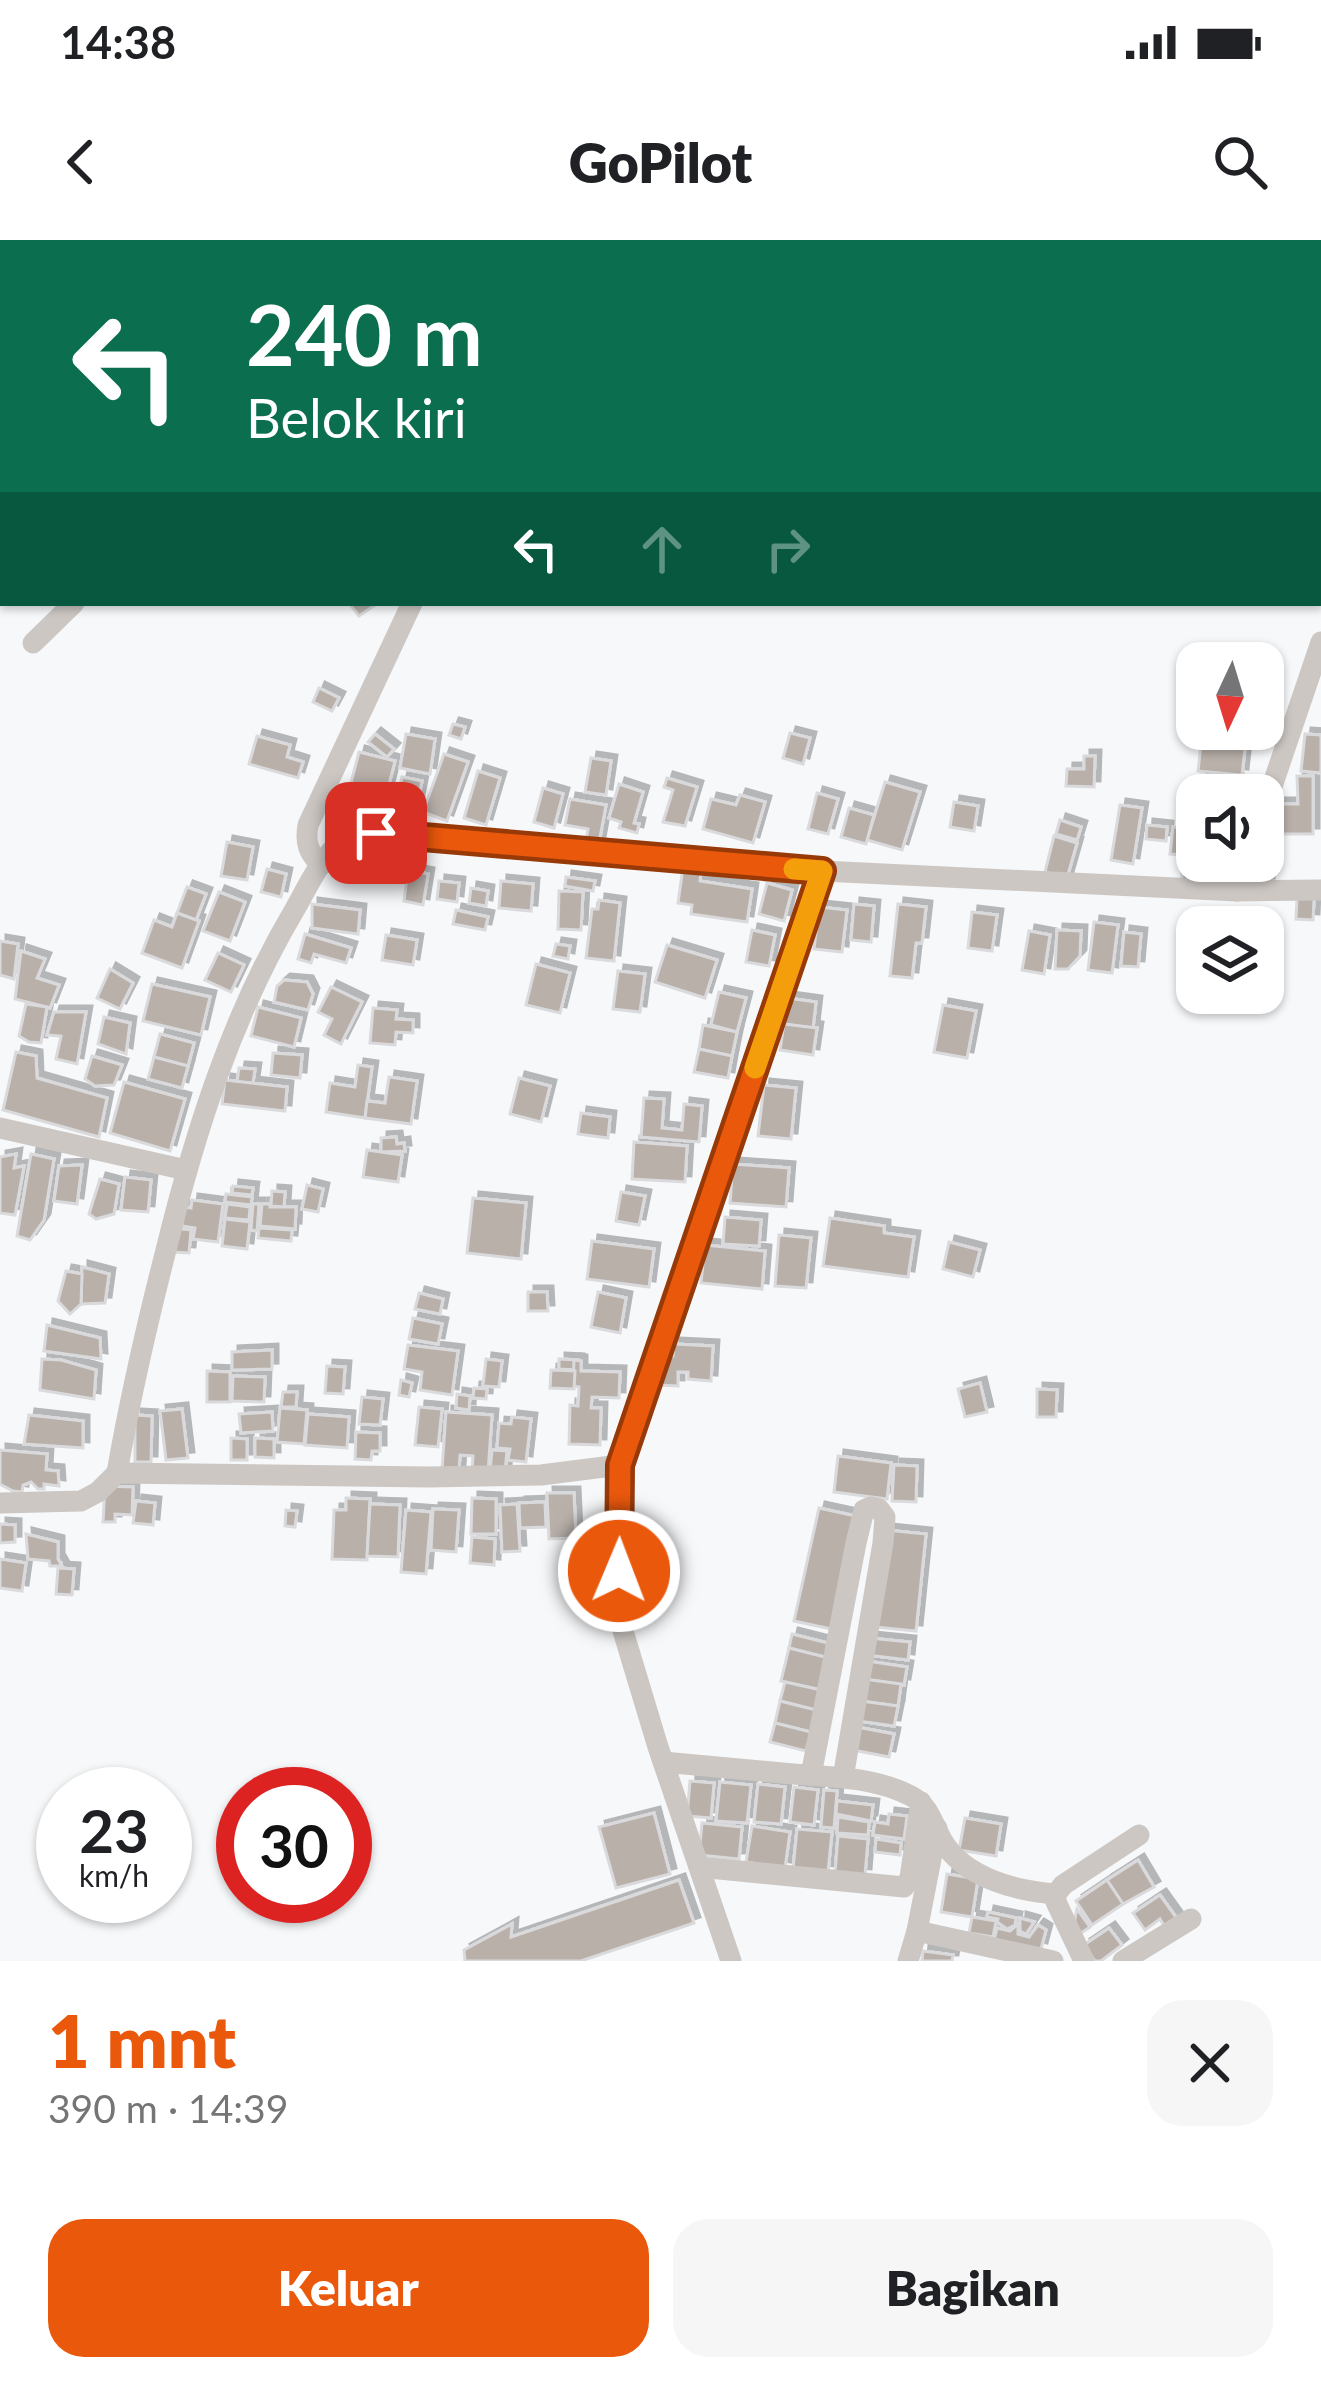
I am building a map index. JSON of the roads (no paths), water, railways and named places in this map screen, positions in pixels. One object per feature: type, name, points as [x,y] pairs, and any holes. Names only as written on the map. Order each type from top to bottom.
[{"type":"street","points":[[33,643],[71,606]]},
{"type":"street","points":[[321,865],[305,841],[308,825],[411,606]]},
{"type":"street","points":[[1276,774],[1321,642]]},
{"type":"street","points":[[0,1503],[80,1501],[98,1492],[117,1473],[133,1381],[186,1170],[242,1008],[321,865],[344,841],[376,833],[822,871],[1237,891],[1321,890]]},
{"type":"street","points":[[731,1961],[620,1621],[620,1465],[822,871]]},
{"type":"street","points":[[1237,891],[1240,882]]},
{"type":"street","points":[[0,1128],[186,1170]]},
{"type":"street","points":[[117,1473],[428,1478],[541,1475],[620,1465]]},
{"type":"street","points":[[811,1775],[856,1543],[864,1510],[871,1507],[879,1508],[884,1517],[883,1543],[843,1778]]},
{"type":"street","points":[[663,1762],[877,1783],[921,1802],[953,1855],[985,1877],[1003,1886],[1056,1894]]},
{"type":"street","points":[[699,1867],[904,1887],[910,1878],[921,1802]]},
{"type":"street","points":[[908,1961],[937,1828]]},
{"type":"street","points":[[1084,1961],[1056,1894],[1139,1835]]},
{"type":"street","points":[[1124,1961],[1191,1919]]},
{"type":"street","points":[[917,1931],[1053,1961]]}]
